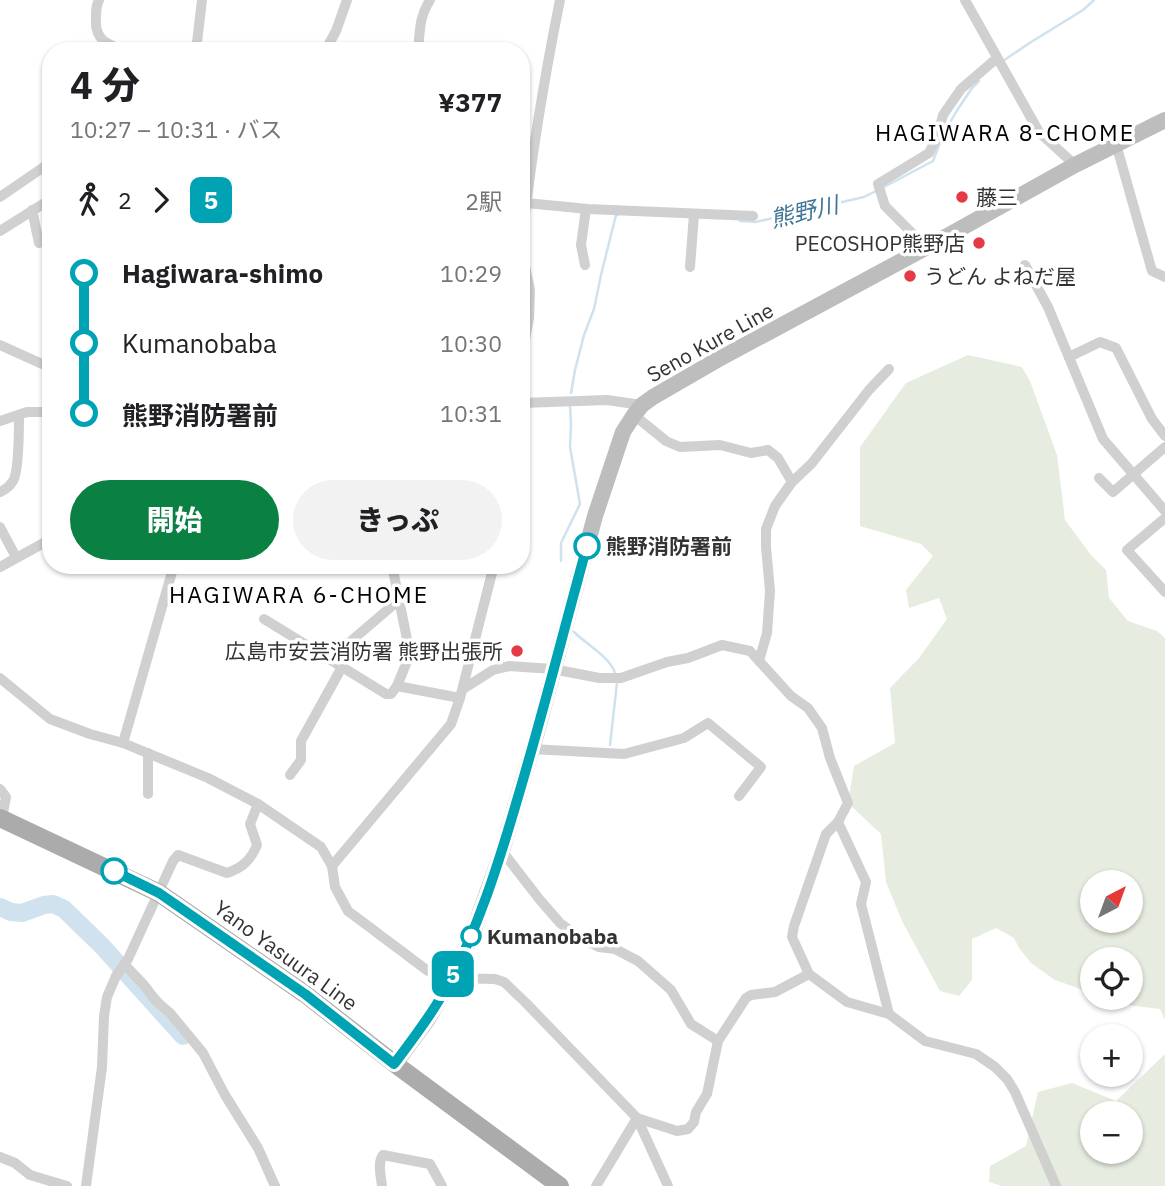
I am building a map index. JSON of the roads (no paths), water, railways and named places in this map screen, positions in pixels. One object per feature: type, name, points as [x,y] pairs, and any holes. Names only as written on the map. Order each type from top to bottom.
[{"type":"main road","name":"Seno Kure Line","points":[[638,410],[653,397],[717,360],[1115,144],[1165,120]]},
{"type":"main road","points":[[394,1064],[428,1018],[452,978],[472,934],[502,851],[595,516],[623,432],[638,410]]},
{"type":"main road","name":"Yano Yasuura Line","points":[[1,821],[159,893],[305,994],[394,1064],[560,1186]]},
{"type":"street","points":[[99,0],[95,26],[104,42]]},
{"type":"street","points":[[197,42],[202,0]]},
{"type":"street","points":[[330,42],[347,0]]},
{"type":"street","points":[[419,42],[421,19],[430,0]]},
{"type":"street","points":[[530,144],[560,0]]},
{"type":"street","points":[[965,0],[1039,132],[1074,166]]},
{"type":"street","points":[[927,248],[885,205],[878,184],[929,153],[943,115],[961,89],[997,58]]},
{"type":"street","points":[[1115,144],[1152,271],[1165,277]]},
{"type":"street","points":[[0,197],[42,168]]},
{"type":"street","points":[[530,203],[586,209],[753,216]]},
{"type":"street","points":[[0,231],[42,204]]},
{"type":"street","points":[[585,265],[581,245],[586,209]]},
{"type":"street","points":[[32,210],[39,243],[42,242]]},
{"type":"street","points":[[690,267],[694,215]]},
{"type":"street","points":[[1025,265],[1048,307],[1103,439],[1165,511]]},
{"type":"street","points":[[1069,357],[1100,342],[1116,348],[1152,419],[1165,436]]},
{"type":"street","points":[[0,345],[42,364]]},
{"type":"street","points":[[759,661],[767,633],[770,591],[765,529],[775,506],[869,390],[890,369]]},
{"type":"street","points":[[530,403],[607,400],[638,410],[666,441],[680,447],[720,445],[751,453],[768,450],[778,458],[792,482]]},
{"type":"street","points":[[0,421],[27,412],[42,412]]},
{"type":"street","points":[[0,492],[13,482],[16,471],[19,415]]},
{"type":"street","points":[[1100,478],[1113,492],[1165,447]]},
{"type":"street","points":[[1165,518],[1127,550],[1165,592]]},
{"type":"street","points":[[0,527],[16,557]]},
{"type":"street","points":[[0,567],[42,544]]},
{"type":"street","points":[[123,743],[171,574]]},
{"type":"street","points":[[264,619],[386,694],[391,694],[410,654],[394,574]]},
{"type":"street","points":[[332,866],[451,724],[462,693],[492,574]]},
{"type":"street","points":[[331,659],[399,600]]},
{"type":"street","points":[[397,685],[462,693],[493,670],[509,666],[553,669],[599,678],[621,678],[722,645],[750,651],[791,696],[808,708],[822,728],[830,758],[848,803],[838,822],[826,834],[794,926],[792,937],[809,974],[847,1002],[889,1014],[925,1041],[976,1054],[995,1067],[1015,1092],[1056,1186]]},
{"type":"street","points":[[290,775],[300,760],[302,741],[342,667]]},
{"type":"street","points":[[0,678],[50,719],[123,743],[208,778],[258,804],[321,847],[332,866],[335,887],[348,911],[428,971],[452,978],[495,979],[504,982],[637,1118],[668,1186]]},
{"type":"street","points":[[532,749],[624,754],[684,738],[708,723],[761,767],[739,796]]},
{"type":"street","points":[[148,753],[148,794]]},
{"type":"street","points":[[0,789],[6,797],[1,821]]},
{"type":"street","points":[[86,1186],[102,1067],[104,1016],[107,996],[116,976],[173,861],[178,855],[227,873],[239,869],[253,854],[257,845],[250,824],[258,804]]},
{"type":"street","points":[[838,822],[866,882],[861,904],[889,1014]]},
{"type":"street","points":[[502,851],[561,923],[576,936],[599,947],[615,949],[638,961],[671,990],[691,1024],[718,1041]]},
{"type":"street","points":[[124,964],[203,1053],[258,1148],[275,1186]]},
{"type":"street","points":[[637,1118],[677,1130],[688,1129],[707,1094],[718,1041],[746,998],[775,992],[809,974]]},
{"type":"street","points":[[596,1186],[637,1118]]},
{"type":"street","points":[[382,1186],[380,1162],[383,1155],[430,1164],[442,1186]]},
{"type":"street","points":[[0,1157],[15,1163],[30,1175],[67,1186]]},
{"type":"waterway","name":"熊野川","points":[[1003,61],[1083,10],[1094,0]]},
{"type":"waterway","name":"熊野川","points":[[882,188],[933,161],[956,112],[979,81]]},
{"type":"waterway","name":"熊野川","points":[[740,221],[756,222],[864,197],[876,191]]},
{"type":"waterway","name":"熊野川","points":[[571,393],[584,335],[594,309],[618,215]]},
{"type":"waterway","name":"熊野川","points":[[561,561],[561,543],[580,504],[570,447],[570,405]]},
{"type":"waterway","name":"熊野川","points":[[574,632],[603,657],[615,673]]},
{"type":"waterway","name":"熊野川","points":[[610,745],[617,683]]},
{"type":"waterway","points":[[0,907],[22,913],[53,904],[64,909],[102,946],[183,1036]]},
{"type":"place","name":"藤三","points":[[962,197]]},
{"type":"place","name":"PECOSHOP熊野店","points":[[979,243]]},
{"type":"place","name":"うどん よねだ屋","points":[[910,276]]},
{"type":"place","name":"熊野消防署前","points":[[587,546]]},
{"type":"place","name":"広島市安芸消防署 熊野出張所","points":[[517,651]]},
{"type":"place","name":"Kumanobaba","points":[[471,936]]},
{"type":"district","name":"HAGIWARA 8-CHOME","points":[[1005,132]]},
{"type":"district","name":"HAGIWARA 6-CHOME","points":[[299,594]]}]
